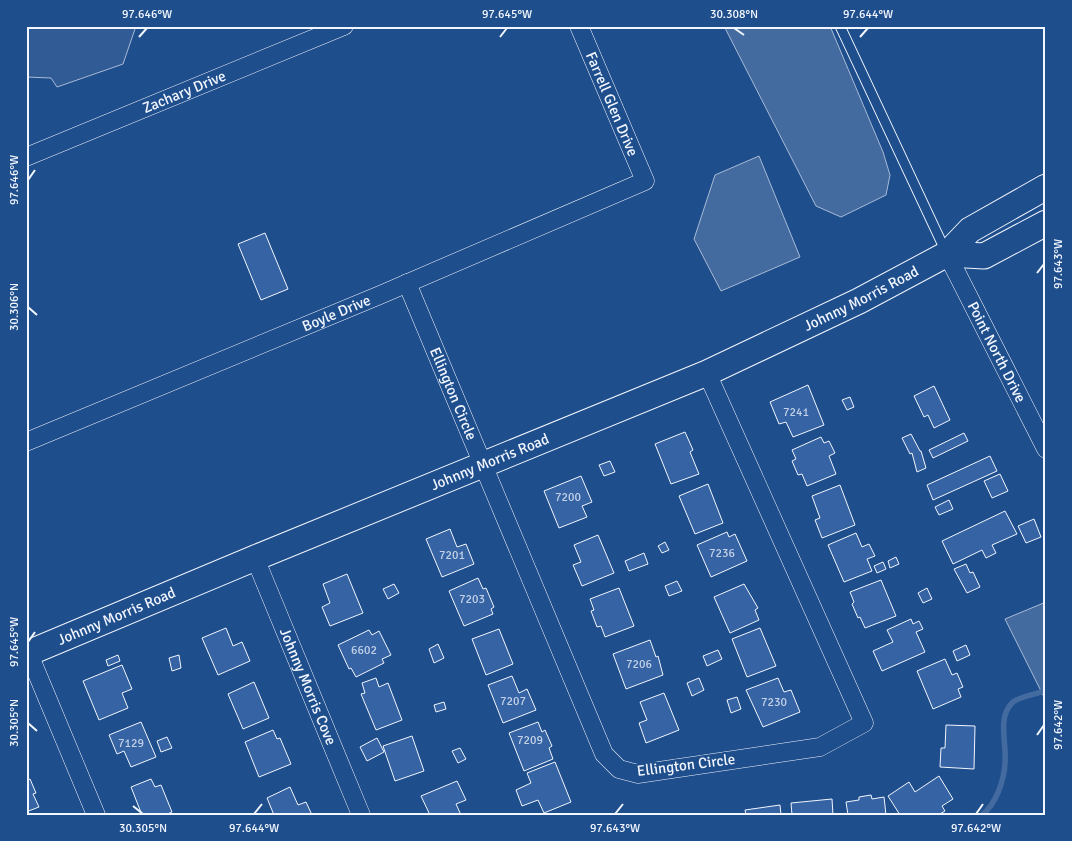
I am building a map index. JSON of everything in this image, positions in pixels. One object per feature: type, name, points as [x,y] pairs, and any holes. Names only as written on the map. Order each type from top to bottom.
[{"type":"street","name":"Zachary Drive","points":[[26,157],[344,26]]},
{"type":"street","name":"Farrell Glen Drive","points":[[579,26],[645,181]]},
{"type":"street","name":"Boyle Drive","points":[[26,442],[407,283],[645,181]]},
{"type":"street","name":"Johnny Morris Road","points":[[27,651],[707,373],[859,301],[947,254],[970,230],[1046,187]]},
{"type":"street","points":[[947,254],[984,256],[1046,223]]},
{"type":"street","name":"Point North Drive","points":[[947,254],[1046,449]]},
{"type":"street","name":"Ellington Circle","points":[[407,283],[604,754],[619,769],[638,774],[820,747],[864,724],[707,373]]},
{"type":"street","name":"Johnny Morris Cove","points":[[255,558],[361,815]]},
{"type":"street","points":[[27,651],[96,815]]},
{"type":"lane","points":[[840,26],[947,254]]},
{"type":"shaded area","points":[[26,26],[136,26],[123,64],[57,87],[51,78],[26,77]]},
{"type":"shaded area","points":[[724,26],[830,26],[883,152],[890,175],[886,195],[841,217],[816,206]]},
{"type":"shaded area","points":[[759,156],[800,257],[721,291],[694,239],[715,175]]},
{"type":"shaded area","points":[[1046,602],[1046,701],[1005,619]]},
{"type":"building","points":[[265,233],[288,289],[261,300],[238,244]]},
{"type":"building","points":[[808,385],[824,425],[793,437],[786,422],[779,424],[770,402]]},
{"type":"building","points":[[934,386],[950,420],[934,428],[928,415],[924,417],[914,396]]},
{"type":"building","points":[[850,397],[854,407],[847,410],[842,400]]},
{"type":"building","points":[[685,432],[693,450],[690,452],[699,474],[671,484],[655,444]]},
{"type":"building","points":[[964,433],[968,441],[933,458],[929,450]]},
{"type":"building","points":[[911,434],[921,451],[926,468],[917,472],[912,453],[910,454],[902,438]]},
{"type":"building","points":[[821,437],[824,443],[829,441],[835,453],[829,456],[836,474],[807,486],[802,474],[798,475],[792,461],[796,459],[792,450]]},
{"type":"building","points":[[990,456],[997,471],[933,500],[927,485]]},
{"type":"building","points":[[610,461],[615,472],[604,476],[599,465]]},
{"type":"building","points":[[1000,474],[1008,491],[992,498],[984,481]]},
{"type":"building","points":[[581,476],[592,502],[582,506],[587,517],[559,528],[544,491]]},
{"type":"building","points":[[708,484],[723,523],[695,534],[679,496]]},
{"type":"building","points":[[840,485],[855,525],[822,538],[815,520],[820,518],[812,496]]},
{"type":"building","points":[[949,500],[953,509],[939,515],[935,507]]},
{"type":"building","points":[[1005,511],[1017,534],[992,545],[996,553],[986,558],[982,550],[953,564],[942,541]]},
{"type":"building","points":[[1034,519],[1041,537],[1026,543],[1018,526]]},
{"type":"building","points":[[450,529],[457,547],[466,544],[474,564],[442,577],[426,539]]},
{"type":"building","points":[[727,532],[729,537],[735,534],[747,561],[711,577],[697,545]]},
{"type":"building","points":[[856,533],[862,547],[869,544],[875,556],[867,559],[872,571],[844,582],[828,545]]},
{"type":"building","points":[[598,535],[614,573],[582,586],[573,565],[581,562],[574,545]]},
{"type":"building","points":[[665,542],[669,550],[662,553],[658,546]]},
{"type":"building","points":[[644,553],[648,564],[629,571],[625,561]]},
{"type":"building","points":[[896,557],[899,564],[890,568],[888,561]]},
{"type":"building","points":[[883,562],[886,569],[877,573],[874,566]]},
{"type":"building","points":[[966,564],[970,573],[973,572],[980,587],[967,593],[954,569]]},
{"type":"building","points":[[347,574],[363,613],[330,626],[322,607],[330,603],[323,584]]},
{"type":"building","points":[[478,578],[483,589],[486,588],[494,607],[491,609],[493,614],[464,626],[449,591]]},
{"type":"building","points":[[881,580],[896,616],[865,628],[852,604],[854,602],[850,592]]},
{"type":"building","points":[[677,581],[682,591],[669,596],[665,586]]},
{"type":"building","points":[[394,584],[399,593],[388,599],[383,589]]},
{"type":"building","points":[[744,584],[758,608],[755,610],[759,620],[730,633],[714,597]]},
{"type":"building","points":[[619,588],[634,626],[605,637],[601,626],[597,627],[591,611],[594,610],[590,599]]},
{"type":"building","points":[[927,588],[932,599],[923,603],[918,593]]},
{"type":"building","points":[[911,619],[913,624],[919,621],[923,629],[916,632],[925,652],[882,671],[873,651],[893,642],[887,630]]},
{"type":"building","points":[[226,628],[233,646],[242,642],[250,661],[218,675],[202,638]]},
{"type":"building","points":[[760,628],[776,666],[747,677],[732,639]]},
{"type":"building","points":[[499,629],[513,664],[486,675],[472,639]]},
{"type":"building","points":[[369,630],[372,635],[379,631],[391,655],[382,659],[384,663],[356,677],[351,668],[349,669],[338,645]]},
{"type":"building","points":[[650,640],[656,657],[658,656],[663,675],[626,689],[613,654]]},
{"type":"building","points":[[438,644],[444,658],[434,663],[429,649]]},
{"type":"building","points":[[966,645],[970,655],[957,661],[953,651]]},
{"type":"building","points":[[718,650],[722,659],[707,666],[703,656]]},
{"type":"building","points":[[118,655],[120,661],[108,666],[106,660]]},
{"type":"building","points":[[179,655],[181,668],[172,671],[169,658]]},
{"type":"building","points":[[945,659],[952,675],[957,673],[963,687],[958,689],[961,697],[933,709],[917,671]]},
{"type":"building","points":[[122,665],[132,689],[122,693],[128,708],[99,720],[83,681]]},
{"type":"building","points":[[512,676],[519,693],[527,689],[536,710],[503,723],[488,685]]},
{"type":"building","points":[[376,678],[379,687],[388,683],[402,720],[376,730],[361,694],[365,693],[362,683]]},
{"type":"building","points":[[699,678],[704,690],[692,696],[687,683]]},
{"type":"building","points":[[778,678],[784,692],[791,690],[800,712],[763,727],[746,690]]},
{"type":"building","points":[[254,682],[269,718],[243,729],[228,694]]},
{"type":"building","points":[[664,693],[679,730],[646,743],[639,723],[647,720],[640,702]]},
{"type":"building","points":[[737,697],[741,709],[731,713],[727,700]]},
{"type":"building","points":[[444,702],[446,709],[436,712],[434,705]]},
{"type":"building","points":[[141,722],[156,757],[131,767],[124,751],[117,754],[109,735]]},
{"type":"building","points":[[538,722],[542,732],[545,730],[552,746],[549,748],[553,759],[524,771],[509,733]]},
{"type":"building","points":[[946,725],[975,726],[974,769],[940,767],[941,748],[945,748]]},
{"type":"building","points":[[273,730],[277,739],[280,738],[291,764],[259,777],[245,742]]},
{"type":"building","points":[[412,736],[424,771],[395,781],[383,746]]},
{"type":"building","points":[[167,737],[172,748],[161,752],[157,741]]},
{"type":"building","points":[[377,738],[384,752],[367,761],[360,747]]},
{"type":"building","points":[[460,748],[466,759],[458,763],[452,751]]},
{"type":"building","points":[[555,762],[571,802],[544,813],[538,800],[522,806],[516,790],[531,783],[527,773]]},
{"type":"building","points":[[939,776],[953,799],[942,806],[945,811],[938,815],[900,815],[888,796],[909,782],[915,792]]},
{"type":"building","points":[[26,778],[27,780],[30,779],[36,793],[33,794],[39,807],[26,812]]},
{"type":"building","points":[[151,779],[155,787],[161,785],[172,812],[165,815],[142,815],[131,787]]},
{"type":"building","points":[[457,781],[466,800],[456,804],[461,815],[430,815],[421,796]]},
{"type":"building","points":[[290,787],[298,805],[306,802],[312,815],[274,815],[267,798]]},
{"type":"building","points":[[871,795],[872,799],[884,797],[886,815],[848,815],[846,802],[859,800],[859,797]]},
{"type":"building","points":[[832,799],[833,815],[792,815],[791,803]]},
{"type":"building","points":[[780,805],[781,815],[746,815],[745,810]]},
{"type":"waterway","points":[[982,815],[995,798],[1003,777],[1005,755],[1004,723],[1007,709],[1018,699],[1041,692]]}]
